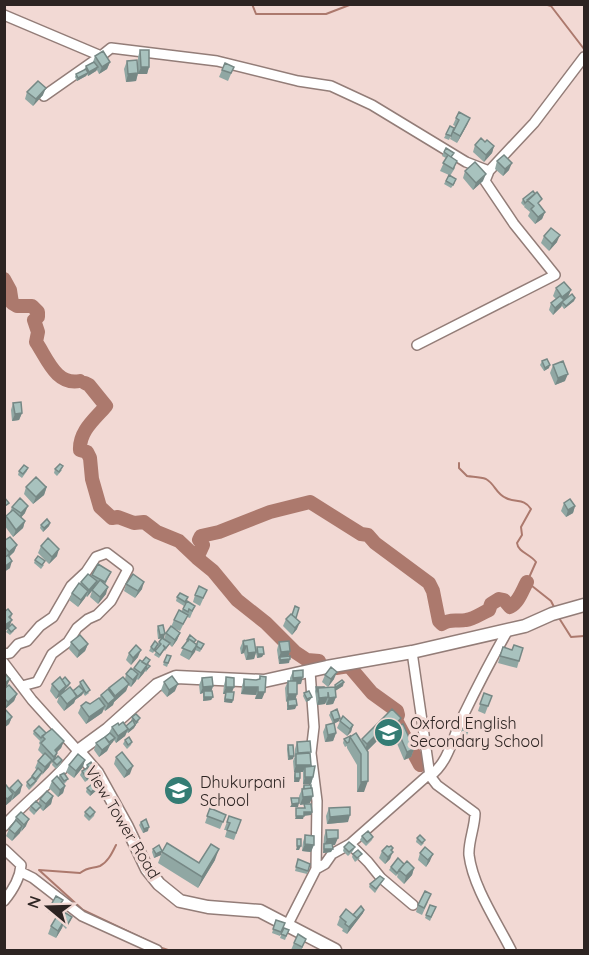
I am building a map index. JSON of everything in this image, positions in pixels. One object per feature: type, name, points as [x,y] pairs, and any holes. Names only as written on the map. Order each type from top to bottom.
[{"type":"street","points":[[4,15],[100,56]]},
{"type":"street","points":[[44,96],[111,48],[217,61],[298,81],[331,86],[372,105],[466,162],[489,171]]},
{"type":"street","points":[[417,345],[555,275],[514,224],[484,181],[489,171],[534,123],[585,57]]},
{"type":"street","points":[[4,654],[10,653],[18,644],[27,641],[40,626],[53,616],[71,586],[86,572],[96,557],[107,553],[128,569],[111,601],[98,615],[88,618],[77,628],[68,642],[52,654],[37,682],[22,686]]},
{"type":"street","points":[[4,826],[17,811],[66,768],[78,751],[108,729],[157,685],[176,677],[264,681],[412,652],[525,626],[557,612],[585,605]]},
{"type":"street","points":[[316,869],[325,864],[332,854],[350,844],[427,776],[439,769],[462,717],[508,630]]},
{"type":"street","points":[[412,652],[430,776],[437,785],[475,813],[469,853],[475,879],[511,951]]},
{"type":"street","points":[[4,663],[78,751]]},
{"type":"street","points":[[288,924],[316,869],[317,801],[311,753],[314,727],[310,671]]},
{"type":"street","name":"View Tower Road","points":[[78,751],[97,773],[147,869],[159,884],[180,901],[260,911],[335,951]]},
{"type":"street","points":[[350,844],[381,879],[413,905]]},
{"type":"street","points":[[4,849],[21,865],[21,872],[15,886],[4,901]]},
{"type":"street","points":[[21,872],[33,878],[82,916],[157,951]]},
{"type":"building","points":[[140,50],[149,50],[149,67],[141,67]]},
{"type":"building","points":[[103,51],[110,62],[102,67],[95,56]]},
{"type":"building","points":[[137,60],[138,73],[128,74],[127,61]]},
{"type":"building","points":[[94,62],[98,67],[89,72],[86,66]]},
{"type":"building","points":[[225,63],[234,67],[231,73],[222,70]]},
{"type":"building","points":[[86,69],[88,73],[78,78],[76,74]]},
{"type":"building","points":[[38,81],[46,88],[36,99],[27,92]]},
{"type":"building","points":[[459,112],[470,118],[460,136],[453,132],[459,120],[456,118]]},
{"type":"building","points":[[450,126],[454,128],[451,136],[446,134]]},
{"type":"building","points":[[481,138],[494,146],[486,155],[475,145]]},
{"type":"building","points":[[446,148],[454,153],[451,157],[444,152]]},
{"type":"building","points":[[448,155],[457,161],[453,169],[443,163]]},
{"type":"building","points":[[504,155],[512,163],[505,169],[497,161]]},
{"type":"building","points":[[475,162],[486,174],[476,183],[465,171]]},
{"type":"building","points":[[449,175],[456,179],[453,185],[446,181]]},
{"type":"building","points":[[533,191],[535,194],[525,203],[523,199]]},
{"type":"building","points":[[537,192],[542,199],[538,203],[545,212],[538,217],[531,209],[534,206],[527,200]]},
{"type":"building","points":[[551,228],[560,235],[552,244],[544,236]]},
{"type":"building","points":[[564,282],[571,290],[562,297],[556,288]]},
{"type":"building","points":[[572,294],[575,298],[566,306],[562,302]]},
{"type":"building","points":[[560,296],[564,300],[555,308],[551,303]]},
{"type":"building","points":[[547,359],[550,365],[545,368],[542,361]]},
{"type":"building","points":[[563,361],[568,374],[558,378],[553,365]]},
{"type":"building","points":[[21,402],[22,413],[15,414],[13,403]]},
{"type":"building","points":[[60,464],[63,466],[59,472],[55,469]]},
{"type":"building","points":[[24,465],[28,468],[23,474],[19,471]]},
{"type":"building","points":[[36,477],[46,487],[36,497],[26,487]]},
{"type":"building","points":[[4,497],[9,503],[5,506],[4,506]]},
{"type":"building","points":[[20,498],[28,506],[21,513],[12,507]]},
{"type":"building","points":[[570,499],[575,506],[568,510],[564,503]]},
{"type":"building","points":[[13,510],[25,521],[16,530],[6,516]]},
{"type":"building","points":[[47,519],[50,523],[44,528],[41,525]]},
{"type":"building","points":[[10,537],[17,545],[9,552],[4,546],[4,541]]},
{"type":"building","points":[[48,538],[59,549],[52,557],[41,546]]},
{"type":"building","points":[[8,555],[12,561],[4,567],[4,558]]},
{"type":"building","points":[[38,556],[45,561],[42,565],[35,560]]},
{"type":"building","points":[[98,564],[111,572],[105,582],[92,575]]},
{"type":"building","points":[[88,574],[97,581],[89,590],[81,582]]},
{"type":"building","points":[[133,574],[144,582],[138,591],[126,584]]},
{"type":"building","points":[[100,580],[108,587],[100,597],[92,590]]},
{"type":"building","points":[[79,583],[88,591],[81,600],[72,593]]},
{"type":"building","points":[[199,586],[207,590],[203,598],[195,595]]},
{"type":"building","points":[[180,593],[188,597],[185,602],[177,597]]},
{"type":"building","points":[[187,601],[195,606],[192,611],[189,609],[188,612],[183,609]]},
{"type":"building","points":[[295,606],[299,608],[296,618],[292,615]]},
{"type":"building","points":[[8,609],[12,614],[9,617],[12,620],[5,625],[4,612]]},
{"type":"building","points":[[179,610],[188,615],[183,624],[174,620]]},
{"type":"building","points":[[291,614],[300,622],[295,628],[286,619]]},
{"type":"building","points":[[12,624],[16,628],[11,632],[8,628]]},
{"type":"building","points":[[163,625],[165,634],[160,635],[158,626]]},
{"type":"building","points":[[171,626],[180,633],[175,640],[166,633]]},
{"type":"building","points":[[80,635],[88,644],[79,651],[71,642]]},
{"type":"building","points":[[190,635],[196,640],[194,642],[187,640]]},
{"type":"building","points":[[162,638],[170,643],[166,648],[163,645],[165,648],[160,655],[155,651],[161,644],[159,642]]},
{"type":"building","points":[[189,639],[197,645],[192,652],[182,648]]},
{"type":"building","points":[[254,639],[256,652],[248,653],[243,641]]},
{"type":"building","points":[[155,641],[158,644],[154,650],[151,647]]},
{"type":"building","points":[[198,641],[204,644],[201,649],[196,646]]},
{"type":"building","points":[[289,641],[290,651],[281,652],[279,642]]},
{"type":"building","points":[[136,645],[141,650],[133,658],[129,653]]},
{"type":"building","points":[[514,645],[523,648],[519,661],[500,656],[503,647],[512,650]]},
{"type":"building","points":[[257,647],[263,647],[264,654],[258,654]]},
{"type":"building","points":[[167,655],[171,656],[168,663],[164,662]]},
{"type":"building","points":[[290,656],[290,659],[280,660],[280,657]]},
{"type":"building","points":[[146,657],[150,660],[147,664],[150,666],[147,669],[147,665],[142,662]]},
{"type":"building","points":[[140,660],[147,665],[141,673],[134,668]]},
{"type":"building","points":[[331,667],[337,672],[331,679],[325,675]]},
{"type":"building","points":[[131,668],[138,674],[133,680],[126,674]]},
{"type":"building","points":[[303,670],[303,677],[293,678],[293,671]]},
{"type":"building","points":[[4,673],[10,679],[4,684]]},
{"type":"building","points":[[172,676],[178,684],[169,690],[164,682]]},
{"type":"building","points":[[260,676],[266,677],[265,692],[258,692],[258,687],[244,687],[244,679],[256,680],[260,679]]},
{"type":"building","points":[[60,677],[66,686],[59,692],[52,684]]},
{"type":"building","points":[[65,677],[70,683],[66,687],[62,680]]},
{"type":"building","points":[[123,677],[129,684],[115,696],[109,688]]},
{"type":"building","points":[[212,677],[213,686],[203,687],[202,678]]},
{"type":"building","points":[[226,677],[234,678],[234,687],[226,687]]},
{"type":"building","points":[[83,680],[90,690],[86,693],[80,682]]},
{"type":"building","points":[[288,681],[297,681],[297,694],[288,694]]},
{"type":"building","points":[[9,685],[17,694],[8,702],[4,698],[4,689]]},
{"type":"building","points":[[79,686],[84,691],[77,697],[73,691]]},
{"type":"building","points":[[70,687],[77,696],[67,704],[60,695]]},
{"type":"building","points":[[335,687],[336,697],[329,698],[328,692],[328,697],[319,698],[318,688]]},
{"type":"building","points":[[108,689],[115,698],[108,704],[101,695]]},
{"type":"building","points":[[204,691],[212,691],[213,697],[204,697]]},
{"type":"building","points":[[309,691],[312,697],[307,699],[304,693]]},
{"type":"building","points":[[226,692],[234,692],[233,700],[225,699]]},
{"type":"building","points":[[484,693],[492,696],[488,706],[480,704]]},
{"type":"building","points":[[99,698],[105,706],[89,717],[81,706],[86,702],[90,704]]},
{"type":"building","points":[[296,699],[297,705],[288,706],[288,700]]},
{"type":"building","points":[[4,708],[12,717],[4,723]]},
{"type":"building","points":[[337,709],[340,718],[334,720],[331,712]]},
{"type":"building","points":[[392,709],[401,718],[396,724],[392,719],[367,744],[362,739]]},
{"type":"building","points":[[136,714],[140,718],[136,722],[132,717]]},
{"type":"building","points":[[468,715],[474,718],[470,728],[464,725]]},
{"type":"building","points":[[343,716],[353,725],[350,729],[340,721]]},
{"type":"building","points":[[133,720],[135,725],[129,730],[126,726]]},
{"type":"building","points":[[123,722],[128,729],[118,736],[112,727]]},
{"type":"building","points":[[334,723],[336,733],[328,735],[326,725]]},
{"type":"building","points":[[403,724],[414,749],[407,752],[396,727]]},
{"type":"building","points":[[39,726],[46,733],[41,738],[34,731]]},
{"type":"building","points":[[52,729],[64,741],[55,750],[57,753],[54,757],[41,743],[45,739],[42,736]]},
{"type":"building","points":[[110,733],[115,738],[109,742],[105,737]]},
{"type":"building","points":[[356,733],[368,752],[368,781],[361,782],[361,754],[350,737]]},
{"type":"building","points":[[105,737],[110,744],[102,750],[96,743]]},
{"type":"building","points":[[129,737],[132,742],[128,745],[125,740]]},
{"type":"building","points":[[310,741],[311,752],[298,753],[297,742]]},
{"type":"building","points":[[288,745],[293,745],[294,756],[289,756]]},
{"type":"building","points":[[122,752],[133,766],[127,771],[116,757]]},
{"type":"building","points":[[45,753],[52,760],[45,767],[38,761]]},
{"type":"building","points":[[310,753],[311,765],[296,765],[296,754]]},
{"type":"building","points":[[78,754],[85,760],[76,771],[69,765]]},
{"type":"building","points":[[58,756],[62,760],[57,765],[53,761]]},
{"type":"building","points":[[91,762],[95,769],[91,771],[87,765]]},
{"type":"building","points":[[315,766],[313,777],[305,777],[305,767]]},
{"type":"building","points":[[38,768],[42,772],[36,779],[32,776]]},
{"type":"building","points":[[87,768],[92,775],[87,779],[82,771]]},
{"type":"building","points":[[295,772],[300,772],[300,778],[295,778]]},
{"type":"building","points":[[64,773],[68,779],[64,781],[60,775]]},
{"type":"building","points":[[57,776],[65,786],[60,790],[52,781]]},
{"type":"building","points":[[32,777],[36,781],[30,786],[27,782]]},
{"type":"building","points":[[18,780],[22,785],[15,793],[10,788]]},
{"type":"building","points":[[96,781],[100,785],[91,792],[87,788]]},
{"type":"building","points":[[6,785],[13,794],[7,799],[4,796]]},
{"type":"building","points":[[304,785],[311,785],[311,788],[304,789]]},
{"type":"building","points":[[312,788],[313,796],[303,797],[302,789]]},
{"type":"building","points":[[47,791],[53,796],[46,804],[40,799]]},
{"type":"building","points":[[291,798],[299,798],[299,803],[292,804]]},
{"type":"building","points":[[36,801],[41,806],[36,811],[31,806]]},
{"type":"building","points":[[304,804],[311,804],[312,812],[304,812],[304,816],[296,816],[296,808],[305,808]]},
{"type":"building","points":[[90,807],[95,812],[90,817],[85,812]]},
{"type":"building","points":[[350,807],[350,815],[330,817],[329,808]]},
{"type":"building","points":[[210,808],[226,815],[223,822],[207,816]]},
{"type":"building","points":[[21,812],[29,819],[24,825],[16,817]]},
{"type":"building","points":[[229,816],[241,820],[236,833],[227,830],[230,823],[227,822]]},
{"type":"building","points":[[146,819],[149,827],[144,829],[141,822]]},
{"type":"building","points":[[16,820],[22,826],[15,834],[9,829]]},
{"type":"building","points":[[326,830],[338,830],[338,838],[327,839]]},
{"type":"building","points":[[368,831],[373,837],[367,842],[362,836]]},
{"type":"building","points":[[305,835],[314,836],[314,845],[305,844]]},
{"type":"building","points":[[420,835],[425,840],[422,843],[417,838]]},
{"type":"building","points":[[297,839],[301,839],[301,846],[297,846]]},
{"type":"building","points":[[349,842],[355,847],[349,852],[344,847]]},
{"type":"building","points":[[167,843],[199,863],[211,844],[219,849],[202,877],[162,852]]},
{"type":"building","points":[[332,843],[333,849],[324,849],[324,844]]},
{"type":"building","points":[[159,845],[162,851],[156,854],[153,849]]},
{"type":"building","points":[[387,846],[393,848],[391,850],[393,852],[388,857],[382,851]]},
{"type":"building","points":[[425,847],[433,854],[428,860],[420,853]]},
{"type":"building","points":[[358,850],[362,854],[357,858],[353,854]]},
{"type":"building","points":[[398,858],[404,864],[397,873],[391,867]]},
{"type":"building","points":[[298,859],[310,864],[308,871],[296,867]]},
{"type":"building","points":[[407,861],[414,868],[406,876],[399,870]]},
{"type":"building","points":[[380,876],[384,879],[376,889],[370,884]]},
{"type":"building","points":[[425,891],[431,894],[424,908],[418,905]]},
{"type":"building","points":[[56,896],[63,900],[57,909],[51,905]]},
{"type":"building","points":[[430,905],[436,907],[431,917],[426,915]]},
{"type":"building","points":[[361,906],[364,910],[357,918],[353,915]]},
{"type":"building","points":[[346,909],[357,918],[349,927],[340,917]]},
{"type":"building","points":[[64,912],[72,917],[67,925],[64,923],[66,920],[61,917]]},
{"type":"building","points":[[57,916],[64,921],[58,931],[51,926]]},
{"type":"building","points":[[276,920],[285,923],[281,932],[273,929]]},
{"type":"building","points":[[284,928],[289,930],[286,936],[281,934]]},
{"type":"building","points":[[298,934],[306,939],[302,947],[294,943]]},
{"type":"waterway","points":[[252,4],[256,14],[326,14],[352,4]]},
{"type":"waterway","points":[[544,4],[551,6],[584,49]]},
{"type":"waterway","points":[[4,279],[10,290],[12,303],[17,306],[32,306],[38,312],[38,317],[34,320],[38,332],[36,342],[53,369],[65,379],[80,381]]},
{"type":"waterway","points":[[85,383],[106,406],[88,426],[80,443],[80,450],[87,452],[90,458],[92,479],[100,507],[112,518],[118,517],[134,523],[144,522],[157,532],[179,541],[197,558]]},
{"type":"waterway","points":[[459,463],[459,468],[467,476],[486,479],[503,496],[523,502],[531,509],[521,527],[522,535],[517,543],[520,549],[536,562],[527,582],[551,601],[554,607]]},
{"type":"waterway","points":[[319,661],[307,660],[295,652],[266,623],[237,600],[213,571],[197,558],[203,545],[199,540],[201,536],[219,532],[270,512],[310,502],[361,534],[368,535],[375,543],[429,583],[433,591],[439,621],[442,624],[475,617],[489,610],[491,604],[499,599],[504,600],[510,607],[518,599],[527,582]]},
{"type":"waterway","points":[[559,618],[571,637],[584,636]]},
{"type":"waterway","points":[[336,668],[349,666],[372,693],[397,711],[396,720],[420,765]]},
{"type":"waterway","points":[[116,845],[103,864],[80,873],[39,870],[83,910],[146,940]]},
{"type":"waterway","points":[[159,947],[168,950]]},
{"type":"place","name":"Oxford English Secondary School","points":[[389,732]]},
{"type":"place","name":"Dhukurpani School","points":[[179,791]]}]
